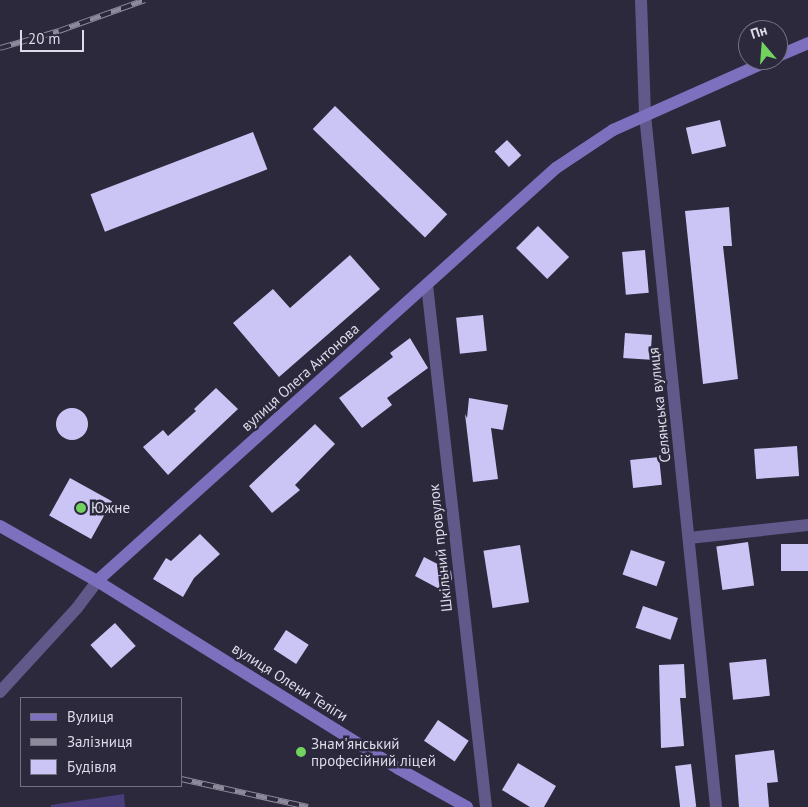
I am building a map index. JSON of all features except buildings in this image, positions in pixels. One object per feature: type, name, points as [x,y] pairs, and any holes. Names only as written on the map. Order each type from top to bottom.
[{"type":"street","name":"Селянська вулиця","points":[[641,0],[645,115],[716,807]]},
{"type":"street","points":[[788,52],[808,43]]},
{"type":"street","name":"вулиця Олега Антонова","points":[[0,692],[77,608],[97,581],[556,168],[613,130],[747,70]]},
{"type":"street","name":"Шкільний провулок","points":[[427,285],[486,807]]},
{"type":"street","name":"вулиця Олени Теліги","points":[[0,526],[97,581],[399,769],[468,807]]},
{"type":"street","points":[[689,538],[808,526]]},
{"type":"shaded area","points":[[124,794],[125,807],[51,807],[51,805]]},
{"type":"railway","points":[[0,48],[59,31],[145,0]]},
{"type":"railway","points":[[182,779],[308,807]]},
{"type":"place","name":"Южне","points":[[81,508]]},
{"type":"place","name":"Знам'янський професійний ліцей","points":[[301,752]]}]
